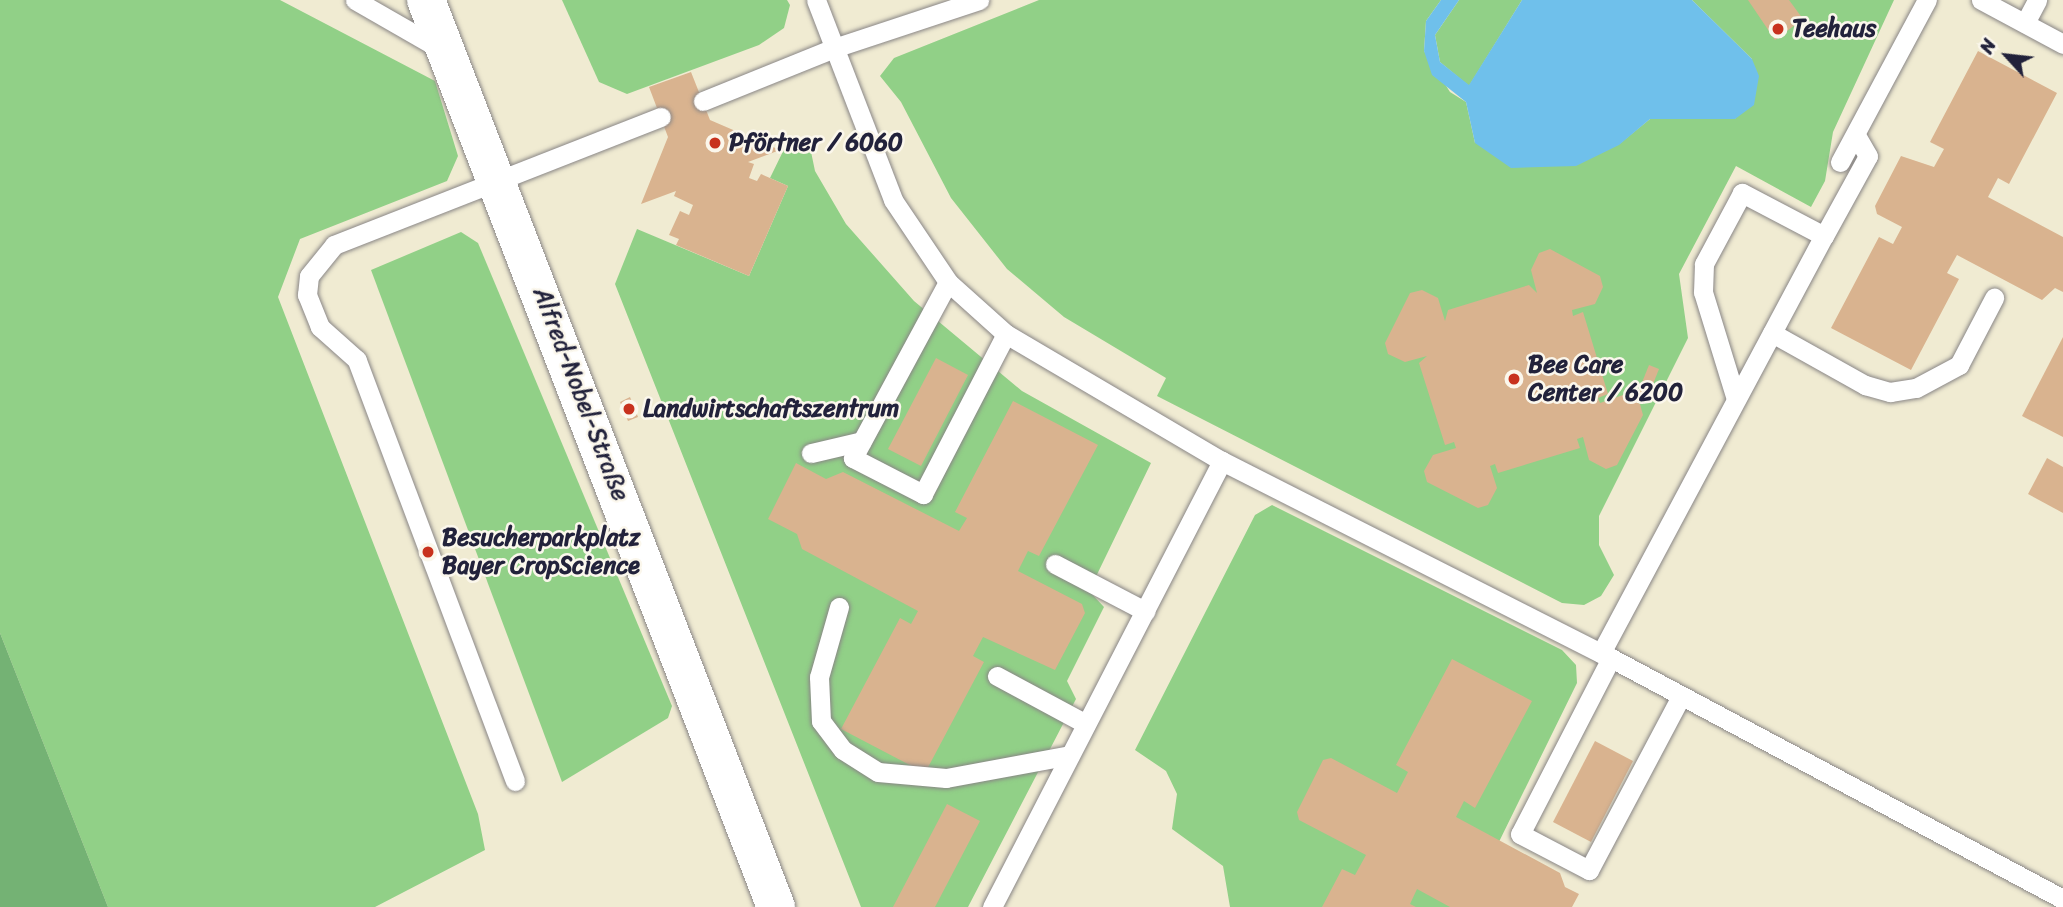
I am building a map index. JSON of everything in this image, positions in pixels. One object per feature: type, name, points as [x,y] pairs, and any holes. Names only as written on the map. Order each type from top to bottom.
[{"type":"street","name":"Alfred-Nobel-Straße","points":[[426,0],[501,180],[776,907]]},
{"type":"lane","points":[[355,0],[449,54]]},
{"type":"lane","points":[[816,0],[893,200],[948,282],[1006,334],[1222,461],[1606,656],[2063,900]]},
{"type":"lane","points":[[703,101],[834,48],[979,0]]},
{"type":"lane","points":[[1840,162],[1927,0]]},
{"type":"lane","points":[[1980,0],[2063,44]]},
{"type":"lane","points":[[2025,23],[2037,0]]},
{"type":"lane","points":[[515,781],[358,360],[320,327],[307,295],[317,258],[334,245],[660,117]]},
{"type":"lane","points":[[1681,696],[1589,870],[1520,834],[1606,656],[1736,399],[1868,156],[1856,135]]},
{"type":"lane","points":[[1736,399],[1703,292],[1704,264],[1742,193],[1824,236]]},
{"type":"lane","points":[[948,282],[853,458],[923,494],[1006,334]]},
{"type":"lane","points":[[1772,333],[1865,386],[1890,392],[1916,388],[1959,365],[1994,298]]},
{"type":"lane","points":[[811,453],[862,441]]},
{"type":"lane","points":[[992,907],[1222,461]]},
{"type":"lane","points":[[1055,564],[1144,611]]},
{"type":"lane","points":[[839,607],[819,677],[821,721],[843,750],[877,772],[946,778],[1070,755]]},
{"type":"lane","points":[[997,676],[1086,724]]},
{"type":"green space","points":[[0,0],[280,0],[435,81],[458,156],[447,181],[300,239],[278,297],[478,814],[485,850],[375,907],[108,907],[0,633]]},
{"type":"green space","points":[[562,0],[787,0],[790,5],[784,28],[759,45],[627,94],[599,82]]},
{"type":"green space","points":[[1039,0],[1441,0],[1426,21],[1424,51],[1450,92],[1466,102],[1475,143],[1618,145],[1650,119],[1735,119],[1752,59],[1692,0],[1894,0],[1833,132],[1825,181],[1811,207],[1736,166],[1679,274],[1688,338],[1599,516],[1599,545],[1614,575],[1601,596],[1584,605],[1562,603],[1157,396],[1166,378],[1064,317],[1007,269],[951,198],[901,102],[880,76],[894,58]]},
{"type":"green space","points":[[1459,0],[1522,0],[1469,86],[1440,62],[1435,35]]},
{"type":"green space","points":[[790,137],[809,142],[815,171],[846,224],[914,301],[1022,391],[1151,463],[1089,591],[1104,607],[1067,681],[1076,699],[968,907],[861,907],[615,284],[637,229],[749,276],[788,186],[770,178]]},
{"type":"green space","points":[[461,232],[478,243],[672,706],[668,718],[562,782],[371,270]]},
{"type":"green space","points":[[1272,505],[1562,650],[1576,665],[1577,683],[1467,907],[1230,907],[1223,866],[1172,829],[1177,794],[1166,771],[1135,750],[1255,515]]},
{"type":"green space","points":[[0,633],[108,907],[0,907]]},
{"type":"water","points":[[1441,0],[1459,0],[1435,35],[1440,62],[1469,85],[1522,0],[1692,0],[1752,59],[1759,76],[1754,105],[1735,119],[1650,119],[1619,145],[1576,166],[1511,168],[1475,143],[1466,102],[1432,75],[1424,51],[1426,21]]},
{"type":"building","name":"Teehaus","points":[[1748,0],[1789,0],[1803,19],[1775,40]]},
{"type":"building","points":[[1978,51],[2057,93],[2009,184],[1998,178],[1988,197],[2063,237],[2063,292],[2055,288],[2042,300],[1957,255],[1947,273],[1959,279],[1911,370],[1831,328],[1879,237],[1893,244],[1902,227],[1877,214],[1875,206],[1901,156],[1934,167],[1944,149],[1930,142]]},
{"type":"building","points":[[691,72],[710,120],[780,150],[748,162],[754,164],[749,178],[757,181],[761,174],[788,186],[749,276],[676,245],[679,239],[669,235],[680,211],[689,215],[693,205],[674,196],[676,191],[641,204],[668,137],[649,87]]},
{"type":"building","name":"Bee Care Center / 6200","points":[[1550,249],[1600,276],[1603,287],[1595,304],[1572,310],[1573,316],[1583,312],[1608,394],[1598,398],[1600,403],[1623,395],[1640,404],[1643,415],[1617,465],[1606,469],[1589,460],[1583,437],[1577,439],[1580,448],[1498,473],[1495,464],[1490,466],[1497,488],[1488,505],[1478,508],[1427,482],[1424,471],[1433,455],[1456,448],[1454,442],[1445,445],[1419,363],[1427,356],[1405,362],[1388,354],[1385,343],[1410,293],[1422,290],[1438,298],[1445,321],[1448,310],[1529,285],[1537,293],[1531,270],[1539,253]]},
{"type":"building","points":[[2063,337],[2063,437],[2022,416]]},
{"type":"building","points":[[936,358],[968,375],[921,466],[888,449]]},
{"type":"building","points":[[1649,365],[1659,369],[1647,399],[1637,395]]},
{"type":"building","name":"Landwirtschaftszentrum","points":[[630,397],[638,417],[628,421],[620,402]]},
{"type":"building","points":[[1013,401],[1098,445],[1039,556],[1028,551],[1018,571],[1082,604],[1085,613],[1055,670],[983,637],[973,656],[984,662],[925,773],[841,729],[900,618],[911,624],[918,611],[802,549],[797,534],[768,519],[796,463],[826,479],[843,472],[959,531],[967,518],[955,512]]},
{"type":"building","points":[[2047,458],[2063,467],[2063,513],[2028,494]]},
{"type":"building","points":[[1452,659],[1532,701],[1475,808],[1464,801],[1456,817],[1560,873],[1565,887],[1579,894],[1572,907],[1450,907],[1417,889],[1410,904],[1416,907],[1322,907],[1342,869],[1355,875],[1366,855],[1299,820],[1297,812],[1323,760],[1331,758],[1397,793],[1408,772],[1396,765]]},
{"type":"building","points":[[1595,741],[1633,761],[1591,842],[1553,822]]},
{"type":"building","points":[[947,804],[980,821],[935,907],[893,907]]},
{"type":"place","name":"Teehaus","points":[[1778,29]]},
{"type":"place","name":"Pförtner / 6060","points":[[715,143]]},
{"type":"place","name":"Bee Care Center / 6200","points":[[1514,379]]},
{"type":"place","name":"Landwirtschaftszentrum","points":[[629,409]]},
{"type":"place","name":"Besucherparkplatz Bayer CropScience","points":[[428,552]]}]
